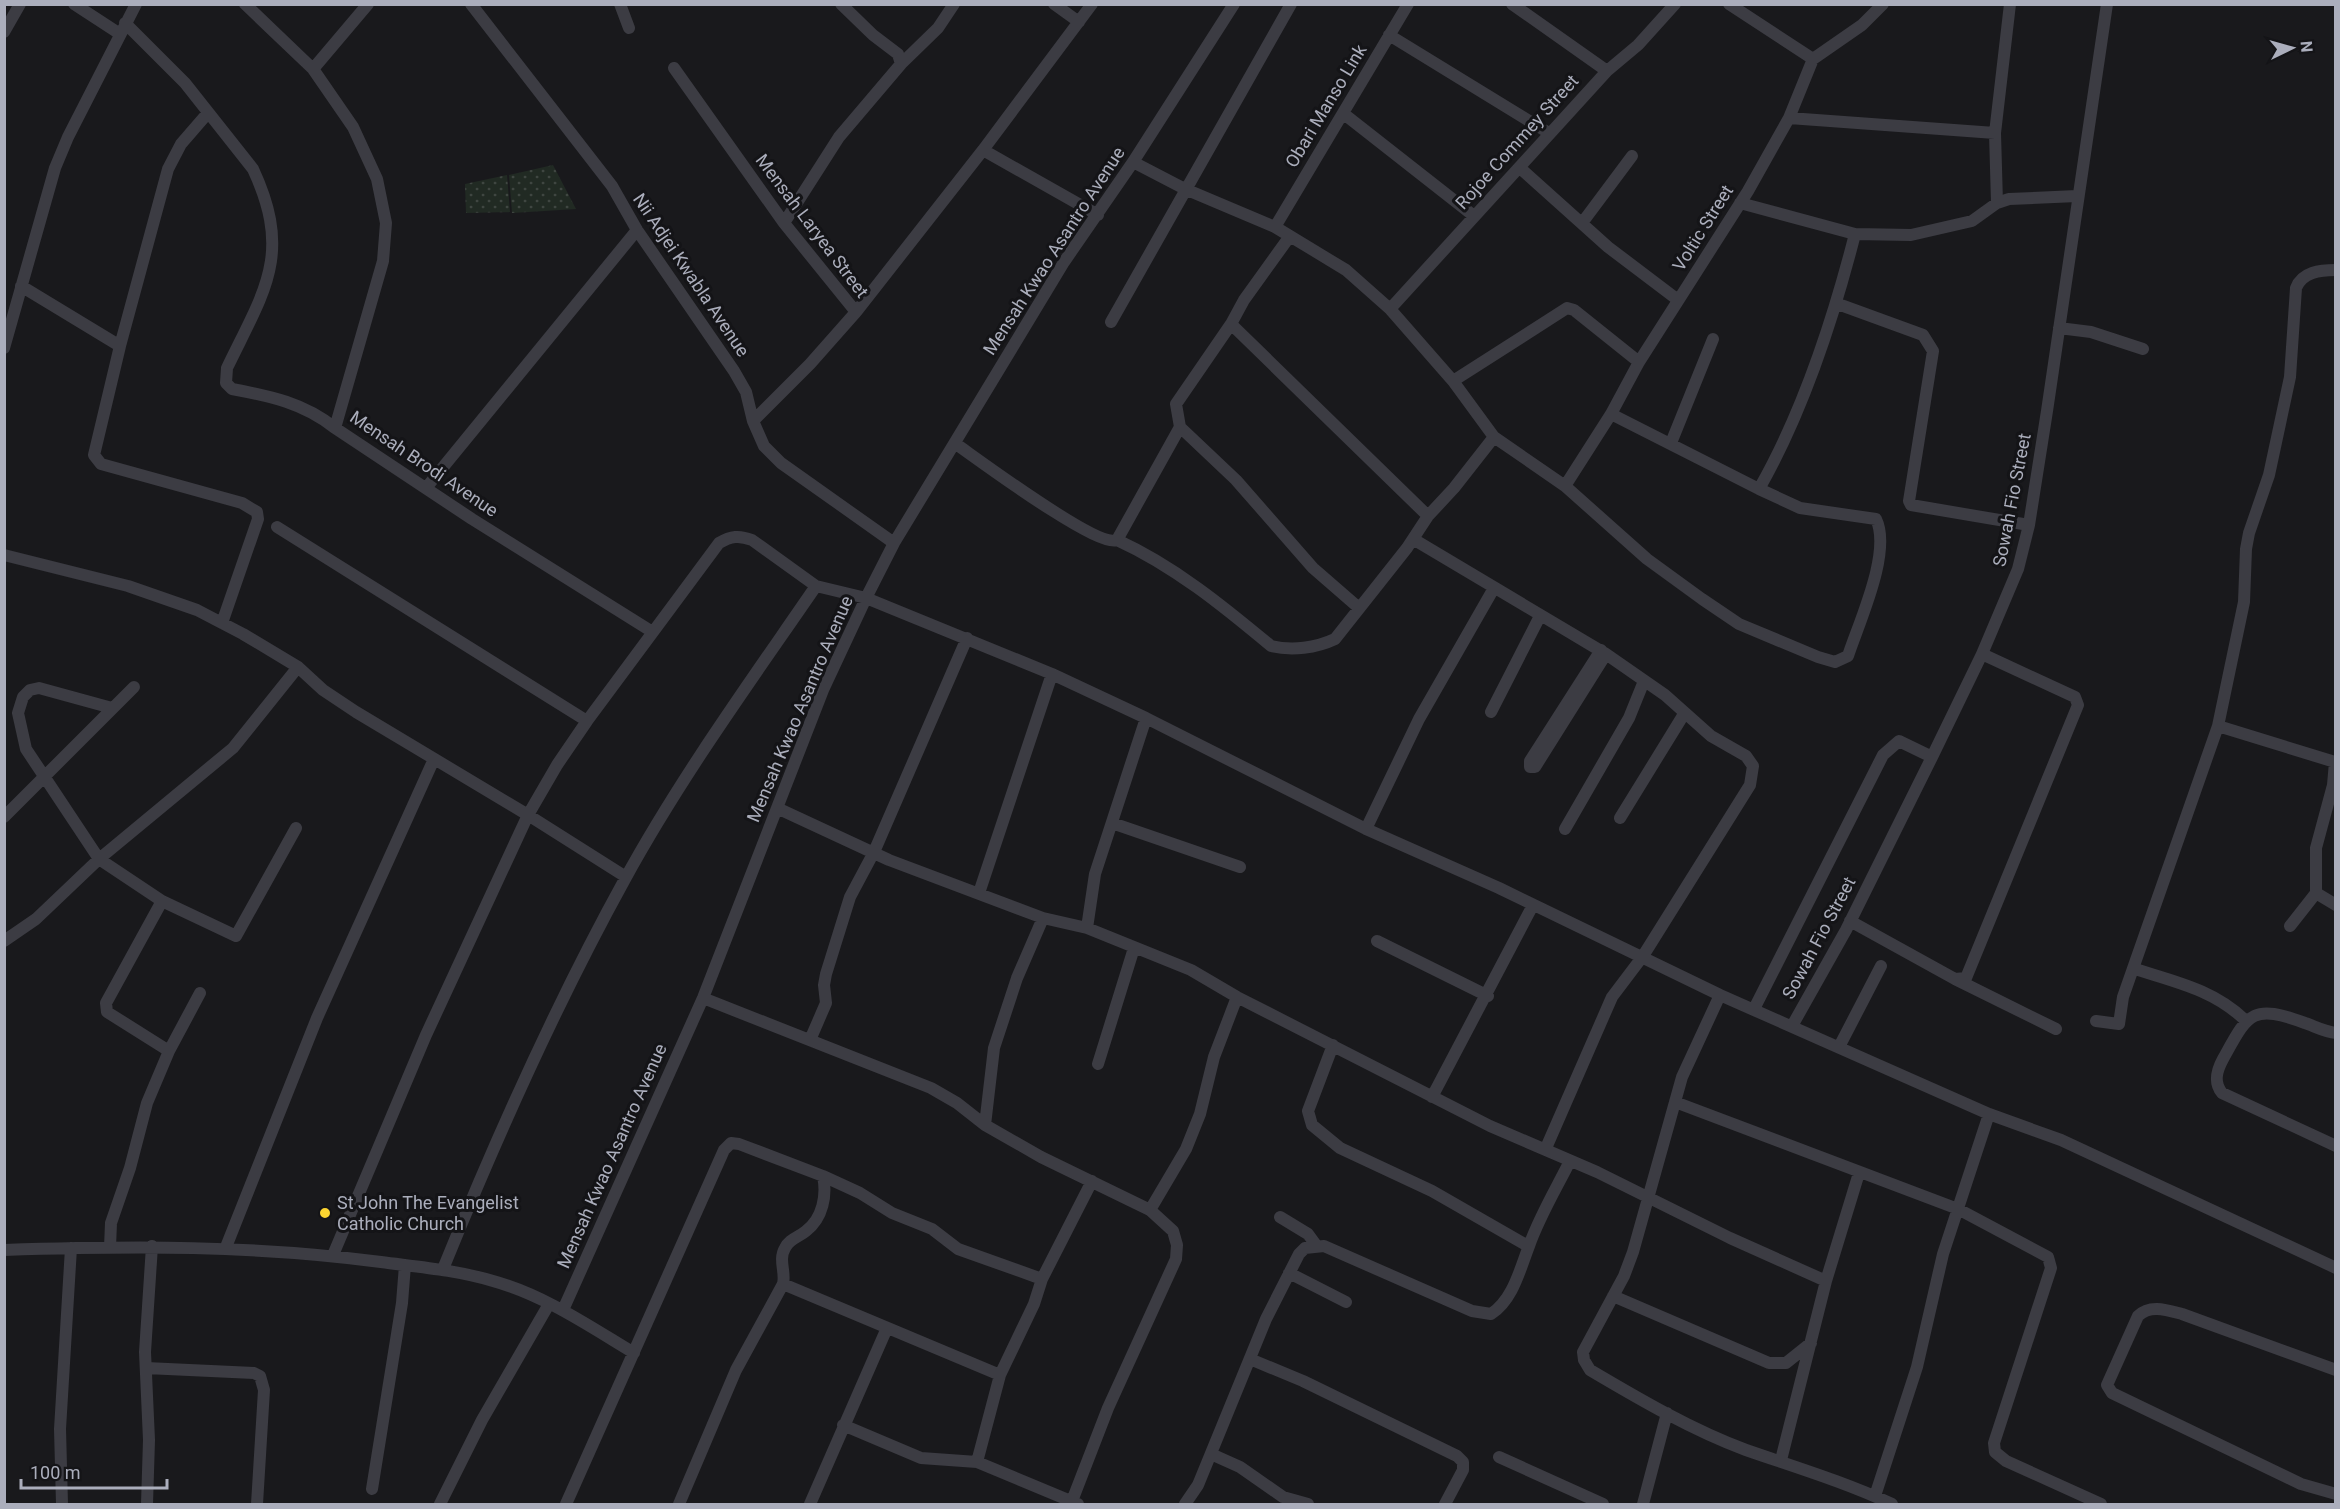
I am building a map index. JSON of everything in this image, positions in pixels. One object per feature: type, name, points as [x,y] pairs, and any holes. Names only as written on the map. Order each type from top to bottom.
[{"type":"street","points":[[4,32],[21,4]]},
{"type":"street","points":[[74,4],[122,28],[165,61],[253,169],[268,212],[274,249],[271,275],[227,368],[226,383],[232,388],[296,404],[317,414],[335,428]]},
{"type":"street","points":[[4,348],[11,298],[21,286],[55,168],[122,28],[136,4]]},
{"type":"street","name":"Mensah Brodi Avenue","points":[[245,4],[313,69],[353,127],[377,179],[386,223],[383,261],[335,428],[651,631]]},
{"type":"street","points":[[313,69],[368,4]]},
{"type":"street","name":"Nii Adjei Kwabla Avenue","points":[[471,4],[612,186],[637,230],[734,371],[746,392],[753,421],[764,446],[781,463],[894,543]]},
{"type":"street","points":[[620,4],[630,28]]},
{"type":"street","points":[[841,4],[873,35],[897,54],[901,64]]},
{"type":"street","points":[[784,223],[839,137],[901,64],[938,28],[954,4]]},
{"type":"street","points":[[1054,4],[1079,22]]},
{"type":"street","points":[[856,312],[983,150],[1092,4]]},
{"type":"street","name":"Mensah Kwao Asantro Avenue","points":[[563,1310],[703,998],[823,690],[894,543],[956,444],[1064,262],[1133,162],[1234,4]]},
{"type":"street","points":[[1111,322],[1291,4]]},
{"type":"street","name":"Obari Manso Link","points":[[1275,227],[1408,4]]},
{"type":"street","points":[[1512,4],[1607,71]]},
{"type":"street","name":"Rojoe Commey Street","points":[[1390,309],[1520,168],[1549,133],[1607,71],[1638,45],[1675,4]]},
{"type":"street","points":[[1729,4],[1813,59],[1862,25],[1883,4]]},
{"type":"street","points":[[1997,203],[1995,133],[2010,4]]},
{"type":"street","name":"Sowah Fio Street","points":[[1792,1026],[1850,921],[1932,757],[2011,590],[2029,525],[2107,4]]},
{"type":"street","points":[[1389,35],[1549,133]]},
{"type":"street","name":"Voltic Street","points":[[1564,486],[1611,414],[1639,362],[1740,203],[1789,118],[1813,59]]},
{"type":"street","name":"Mensah Laryea Street","points":[[675,68],[784,223],[856,312],[810,364],[753,421]]},
{"type":"street","points":[[207,114],[173,155],[120,346],[94,455],[101,464],[242,503],[257,512],[258,519],[222,623]]},
{"type":"street","points":[[1344,114],[1474,216]]},
{"type":"street","points":[[1789,118],[1995,133]]},
{"type":"street","points":[[983,150],[1098,215]]},
{"type":"street","points":[[1582,223],[1632,156]]},
{"type":"street","points":[[1133,162],[1185,189],[1275,227],[1346,270],[1390,309],[1454,381],[1494,437],[1564,486],[1647,559],[1739,624],[1835,662],[1848,656],[1880,553],[1880,526],[1876,519],[1800,508],[1611,414]]},
{"type":"street","points":[[1520,168],[1582,223],[1678,300]]},
{"type":"street","points":[[1740,203],[1855,234],[1902,236],[1956,227],[1972,221],[1997,203],[2016,198],[2077,196]]},
{"type":"street","points":[[426,488],[637,230]]},
{"type":"street","points":[[1760,489],[1774,462],[1838,304],[1855,234]]},
{"type":"street","points":[[1117,540],[1179,427],[1176,404],[1231,324],[1244,300],[1290,236]]},
{"type":"street","points":[[2096,1021],[2119,1024],[2123,997],[2135,969],[2218,726],[2244,602],[2247,541],[2269,475],[2290,377],[2296,288],[2299,279],[2305,275],[2336,270]]},
{"type":"street","points":[[21,286],[120,346]]},
{"type":"street","points":[[1838,304],[1923,335],[1933,351],[1909,501],[1911,505],[2029,525]]},
{"type":"street","points":[[1454,381],[1567,308],[1574,310],[1639,362]]},
{"type":"street","points":[[1231,324],[1428,516]]},
{"type":"street","points":[[2059,328],[2091,332],[2143,349]]},
{"type":"street","points":[[1671,443],[1713,339]]},
{"type":"street","points":[[1179,427],[1236,480],[1313,568],[1359,608]]},
{"type":"street","points":[[956,444],[1067,520],[1108,541],[1117,540],[1145,555],[1218,602],[1271,646],[1281,649],[1322,646],[1335,639],[1428,516],[1454,488],[1494,437]]},
{"type":"street","points":[[277,527],[587,721]]},
{"type":"street","points":[[333,1256],[426,1035],[528,815],[557,765],[651,631],[719,543],[730,537],[752,540],[816,586],[866,598],[1052,674],[1146,718],[1366,829],[1643,956],[1720,995],[1989,1114],[2061,1140],[2336,1268]]},
{"type":"street","points":[[1413,538],[1540,616],[1604,652],[1665,695],[1684,714],[1720,742],[1746,756],[1754,772],[1744,794],[1643,956],[1612,997],[1546,1148]]},
{"type":"street","points":[[4,555],[128,586],[196,610],[222,623],[298,667],[331,695],[528,815],[626,878]]},
{"type":"street","points":[[443,1269],[497,1138],[572,980],[626,878],[728,715],[816,586]]},
{"type":"street","points":[[1366,829],[1419,719],[1494,588]]},
{"type":"street","points":[[1491,712],[1540,616]]},
{"type":"street","points":[[810,1040],[826,1003],[824,985],[826,974],[850,897],[874,852],[967,638]]},
{"type":"street","points":[[1557,723],[1604,652]]},
{"type":"street","points":[[1955,979],[1966,978],[2078,709],[2075,697],[1982,654]]},
{"type":"street","points":[[4,941],[36,919],[99,859],[232,748],[298,667]]},
{"type":"street","points":[[979,893],[1052,674]]},
{"type":"street","points":[[1565,829],[1629,718],[1644,681]]},
{"type":"street","points":[[4,817],[134,687]]},
{"type":"street","points":[[112,708],[39,688],[30,690],[23,697],[18,713],[26,749],[99,859],[162,901],[236,936],[296,828]]},
{"type":"street","points":[[1620,818],[1684,714]]},
{"type":"street","points":[[1086,928],[1095,874],[1146,718]]},
{"type":"street","points":[[2218,726],[2335,761],[2334,786],[2316,848],[2316,893],[2290,926]]},
{"type":"street","points":[[1755,1009],[1883,755],[1899,741],[1932,757]]},
{"type":"street","points":[[226,1247],[317,1018],[434,759]]},
{"type":"street","points":[[777,808],[874,852],[1043,918],[1086,928],[1191,970],[1237,997],[1432,1097],[1508,1134],[1546,1148],[1648,1199],[1826,1281]]},
{"type":"street","points":[[1112,823],[1240,867]]},
{"type":"street","points":[[2316,893],[2336,905]]},
{"type":"street","points":[[162,901],[106,1003],[107,1012],[169,1051]]},
{"type":"street","points":[[1432,1097],[1488,996],[1533,905]]},
{"type":"street","points":[[985,1125],[994,1048],[1017,978],[1043,918]]},
{"type":"street","points":[[1850,921],[1955,979],[2056,1029]]},
{"type":"street","points":[[1377,941],[1488,996]]},
{"type":"street","points":[[1098,1064],[1134,948]]},
{"type":"street","points":[[1839,1047],[1881,966]]},
{"type":"street","points":[[2135,969],[2197,989],[2228,1004],[2245,1020]]},
{"type":"street","points":[[110,1247],[111,1223],[130,1168],[147,1102],[169,1051],[200,993]]},
{"type":"street","points":[[1720,995],[1682,1077],[1633,1252],[1613,1296],[1590,1336],[1583,1352],[1584,1360],[1590,1370],[1667,1413],[1744,1449],[1781,1460],[1893,1504]]},
{"type":"street","points":[[1150,1210],[1186,1149],[1200,1114],[1214,1057],[1237,997]]},
{"type":"street","points":[[703,998],[931,1088],[957,1103],[985,1125],[1041,1157],[1150,1210],[1173,1231],[1177,1245],[1176,1259],[1108,1408],[1075,1503],[977,1462],[921,1458],[843,1425]]},
{"type":"street","points":[[2336,1033],[2265,1012],[2245,1020],[2218,1068],[2218,1088],[2222,1093],[2336,1146]]},
{"type":"street","points":[[1333,1045],[1308,1111],[1312,1125],[1340,1148],[1432,1191],[1528,1246]]},
{"type":"street","points":[[1676,1102],[1958,1209],[2049,1257],[2051,1268],[1994,1443],[1998,1455],[2102,1504]]},
{"type":"street","points":[[1875,1496],[1917,1367],[1943,1254],[1989,1114]]},
{"type":"street","points":[[566,1504],[724,1150],[731,1143],[823,1176],[860,1193],[892,1213],[932,1229],[958,1250],[1042,1280]]},
{"type":"street","points":[[1185,1504],[1198,1485],[1266,1319],[1288,1273],[1305,1248],[1316,1245],[1324,1246],[1472,1311],[1491,1314],[1504,1303],[1521,1269],[1528,1246],[1570,1161]]},
{"type":"street","points":[[1781,1460],[1826,1281],[1859,1173]]},
{"type":"street","points":[[679,1504],[736,1370],[783,1284],[785,1273],[781,1259],[784,1249],[813,1225],[825,1198],[823,1176]]},
{"type":"street","points":[[977,1462],[1000,1375],[1034,1304],[1042,1280],[1092,1181]]},
{"type":"street","points":[[1280,1217],[1308,1234],[1316,1245]]},
{"type":"street","points":[[147,1504],[149,1440],[146,1368],[152,1246]]},
{"type":"street","points":[[4,1250],[152,1246],[226,1247],[333,1256],[443,1269],[495,1281],[563,1310],[634,1353]]},
{"type":"street","points":[[62,1504],[60,1429],[71,1248]]},
{"type":"street","points":[[372,1490],[402,1303],[405,1265]]},
{"type":"street","points":[[1288,1273],[1346,1302]]},
{"type":"street","points":[[783,1284],[1000,1375]]},
{"type":"street","points":[[1613,1296],[1769,1363],[1786,1363],[1810,1343]]},
{"type":"street","points":[[440,1504],[493,1401],[549,1304]]},
{"type":"street","points":[[2336,1370],[2182,1314],[2157,1308],[2143,1311],[2138,1316],[2107,1385],[2112,1394],[2301,1484],[2336,1494]]},
{"type":"street","points":[[810,1504],[887,1328]]},
{"type":"street","points":[[1250,1359],[1303,1381],[1457,1456],[1463,1462],[1463,1470],[1445,1504]]},
{"type":"street","points":[[146,1368],[254,1373],[260,1376],[264,1390],[258,1504]]},
{"type":"street","points":[[1643,1504],[1667,1413]]},
{"type":"street","points":[[1211,1454],[1240,1467],[1277,1493],[1308,1504]]},
{"type":"street","points":[[1499,1456],[1603,1504]]},
{"type":"shaded area","points":[[553,165],[576,209],[512,213],[509,175]]},
{"type":"shaded area","points":[[507,175],[510,212],[466,213],[465,184]]},
{"type":"place","name":"St John The Evangelist Catholic Church","points":[[325,1213]]}]
